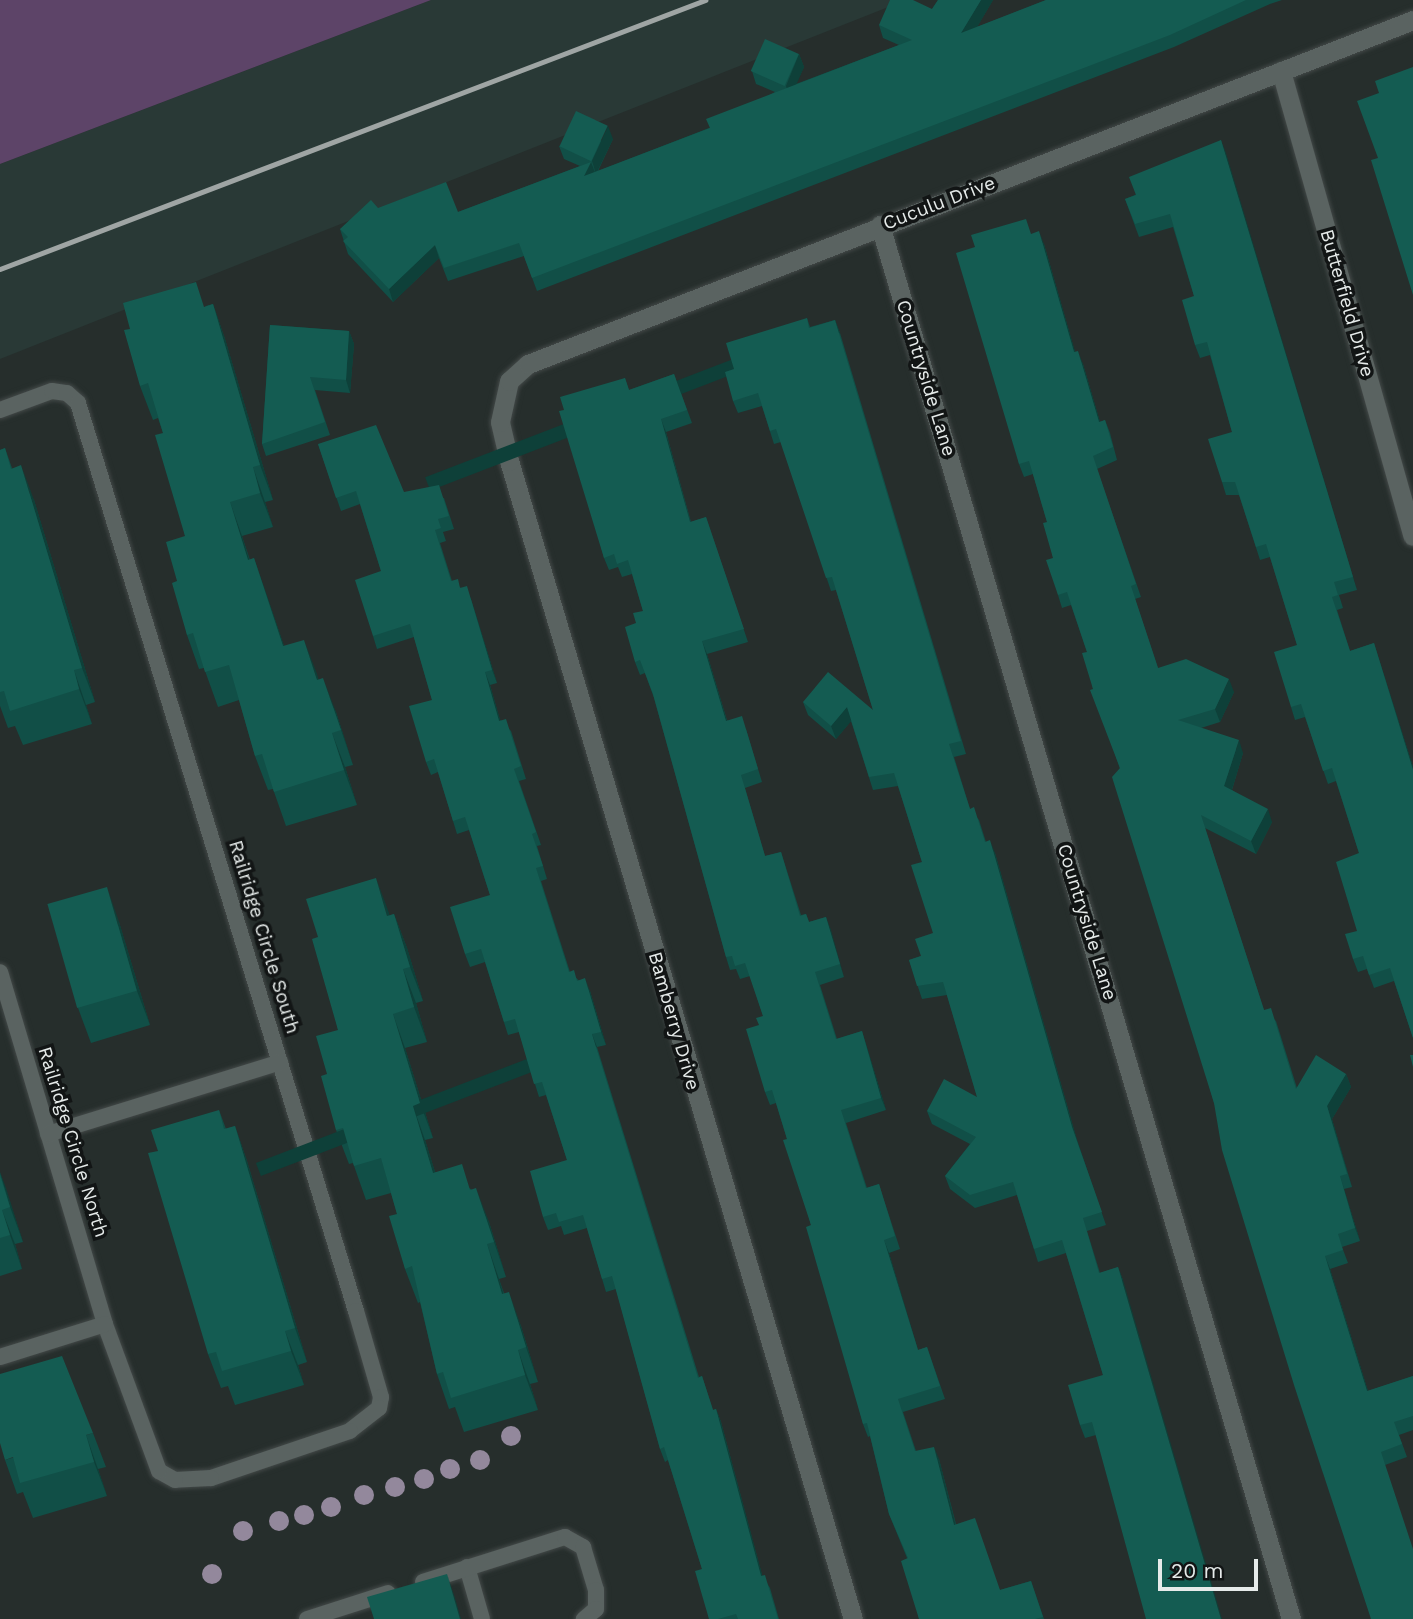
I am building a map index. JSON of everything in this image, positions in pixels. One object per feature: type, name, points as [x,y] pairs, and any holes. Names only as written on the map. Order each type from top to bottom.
[{"type":"street","name":"Cuculu Drive","points":[[500,422],[509,381],[528,364],[1413,20]]},
{"type":"street","name":"Butterfield Drive","points":[[1281,71],[1413,536]]},
{"type":"street","name":"Countryside Lane","points":[[880,225],[1291,1619]]},
{"type":"street","name":"Bamberry Drive","points":[[500,422],[853,1619]]},
{"type":"lane","name":"Railridge Circle South","points":[[0,410],[52,391],[67,393],[78,403],[381,1397],[379,1408],[350,1431],[229,1472]]},
{"type":"lane","name":"Railridge Circle North","points":[[0,972],[105,1324],[159,1471],[175,1480],[229,1472]]},
{"type":"lane","points":[[48,1134],[280,1062]]},
{"type":"lane","points":[[0,1357],[105,1324]]},
{"type":"lane","points":[[307,1619],[330,1615],[558,1537],[571,1539],[583,1548],[596,1590],[596,1609],[584,1619]]},
{"type":"lane","points":[[467,1567],[482,1619]]},
{"type":"shaded area","points":[[0,0],[431,0],[0,164]]},
{"type":"shaded area","points":[[431,0],[906,0],[0,359],[0,164]]},
{"type":"building","points":[[890,0],[913,0],[932,9],[938,0],[981,0],[961,33],[1046,0],[1246,0],[1170,35],[532,278],[519,243],[444,268],[435,245],[389,289],[343,241],[348,237],[340,229],[371,200],[378,208],[446,182],[458,212],[591,162],[584,176],[710,128],[706,119],[912,40],[879,25]]},
{"type":"building","points":[[765,39],[799,54],[785,86],[751,71]]},
{"type":"building","points":[[1413,67],[1413,295],[1371,160],[1378,158],[1357,101],[1379,93],[1375,81]]},
{"type":"building","points":[[576,111],[608,126],[591,161],[560,146]]},
{"type":"building","points":[[1221,140],[1353,577],[1334,582],[1338,595],[1332,597],[1350,651],[1374,643],[1413,770],[1413,1038],[1390,968],[1369,975],[1363,956],[1353,959],[1345,934],[1357,931],[1336,862],[1359,853],[1332,768],[1323,771],[1301,704],[1291,707],[1274,652],[1297,645],[1266,544],[1256,547],[1235,482],[1222,482],[1208,439],[1232,432],[1207,342],[1195,345],[1182,300],[1194,296],[1170,214],[1135,224],[1125,199],[1136,195],[1129,177]]},
{"type":"building","points":[[1026,219],[1031,234],[1039,231],[1074,352],[1078,351],[1099,422],[1105,420],[1113,447],[1093,456],[1136,584],[1131,586],[1158,668],[1186,659],[1229,679],[1215,709],[1178,720],[1239,740],[1224,786],[1268,809],[1251,841],[1201,815],[1264,1010],[1271,1008],[1296,1089],[1316,1055],[1346,1074],[1327,1106],[1347,1174],[1340,1176],[1355,1228],[1338,1234],[1343,1250],[1325,1256],[1367,1391],[1413,1376],[1413,1416],[1394,1422],[1402,1444],[1381,1452],[1413,1549],[1413,1619],[1371,1619],[1294,1385],[1222,1150],[1214,1103],[1112,777],[1120,768],[1090,690],[1093,689],[1082,653],[1087,652],[1067,592],[1058,595],[1046,560],[1053,558],[1043,523],[1047,522],[1029,461],[1019,464],[956,253],[975,247],[971,235]]},
{"type":"building","points":[[196,282],[204,307],[213,304],[260,465],[253,467],[260,493],[230,502],[248,560],[254,558],[283,646],[304,640],[317,680],[323,678],[341,730],[332,733],[344,770],[274,792],[262,754],[255,756],[229,665],[205,672],[193,633],[187,635],[172,583],[177,581],[166,542],[185,536],[155,435],[163,433],[148,383],[140,386],[124,330],[130,329],[123,303]]},
{"type":"building","points":[[807,318],[809,328],[835,320],[961,741],[949,744],[970,809],[974,807],[985,842],[990,840],[1072,1127],[1102,1212],[1083,1218],[1099,1273],[1118,1267],[1221,1619],[1146,1619],[1092,1422],[1080,1425],[1068,1385],[1103,1375],[1062,1240],[1034,1249],[1013,1182],[970,1195],[945,1176],[976,1137],[927,1111],[944,1079],[977,1097],[943,982],[917,986],[909,960],[921,956],[915,939],[933,933],[911,865],[922,862],[894,773],[869,777],[847,707],[831,726],[803,702],[828,672],[873,710],[832,577],[826,578],[776,429],[770,431],[758,393],[733,401],[725,372],[734,369],[726,343]]},
{"type":"building","points":[[270,325],[349,331],[346,380],[310,377],[325,422],[262,444]]},
{"type":"building","points":[[674,374],[687,410],[661,419],[690,522],[706,517],[744,629],[702,641],[726,721],[742,716],[758,769],[741,775],[765,856],[781,852],[800,916],[806,914],[809,922],[826,917],[840,964],[815,972],[836,1039],[862,1031],[881,1098],[841,1110],[866,1188],[879,1184],[895,1236],[884,1240],[918,1350],[927,1347],[940,1386],[898,1399],[915,1451],[934,1447],[954,1525],[975,1518],[1000,1590],[1031,1581],[1043,1617],[919,1619],[901,1561],[908,1558],[889,1514],[867,1423],[863,1424],[806,1227],[811,1225],[783,1140],[787,1139],[772,1090],[765,1092],[746,1029],[759,1025],[756,1018],[763,1016],[745,963],[735,966],[732,956],[726,957],[653,694],[640,660],[635,662],[625,627],[636,623],[633,613],[643,611],[628,560],[617,564],[614,554],[604,558],[559,411],[564,410],[560,397],[625,378],[629,390]]},
{"type":"building","points":[[376,425],[404,492],[439,485],[449,516],[438,519],[441,528],[435,530],[451,581],[458,579],[460,588],[467,586],[492,670],[485,672],[499,721],[506,719],[521,766],[514,769],[536,832],[532,834],[543,866],[536,868],[569,972],[574,970],[577,981],[585,978],[601,1032],[592,1034],[698,1378],[702,1376],[713,1410],[716,1409],[761,1576],[765,1575],[778,1619],[738,1619],[736,1614],[709,1619],[695,1571],[702,1569],[664,1447],[660,1449],[612,1276],[602,1279],[583,1215],[559,1222],[556,1213],[543,1217],[530,1171],[567,1160],[542,1082],[534,1084],[515,1019],[504,1022],[481,949],[465,954],[450,907],[490,895],[465,817],[453,821],[434,759],[426,762],[409,706],[432,700],[410,624],[373,636],[355,580],[381,571],[356,491],[336,498],[318,444]]},
{"type":"building","points":[[5,448],[11,469],[21,465],[82,668],[74,670],[79,689],[10,711],[4,691],[0,692],[0,450]]},
{"type":"building","points":[[376,878],[387,916],[394,914],[410,967],[403,969],[414,1007],[393,1014],[420,1103],[413,1106],[433,1173],[462,1164],[470,1190],[476,1188],[494,1242],[487,1244],[502,1294],[509,1292],[526,1347],[518,1350],[525,1375],[451,1398],[443,1372],[437,1374],[412,1266],[405,1269],[389,1216],[397,1214],[381,1158],[354,1166],[343,1128],[336,1130],[321,1076],[327,1074],[316,1036],[338,1030],[312,939],[318,937],[306,899]]},
{"type":"building","points":[[107,887],[137,991],[77,1008],[47,904]]},
{"type":"building","points":[[219,1110],[224,1129],[235,1126],[295,1328],[285,1331],[291,1351],[222,1371],[216,1352],[208,1354],[148,1153],[158,1151],[151,1130]]},
{"type":"building","points":[[0,1175],[10,1207],[2,1210],[10,1235],[0,1238]]},
{"type":"building","points":[[62,1356],[93,1433],[86,1435],[94,1462],[20,1483],[13,1457],[5,1460],[0,1443],[0,1374]]},
{"type":"building","points":[[447,1574],[460,1619],[374,1619],[367,1597]]},
{"type":"railway","points":[[0,269],[705,0]]}]
